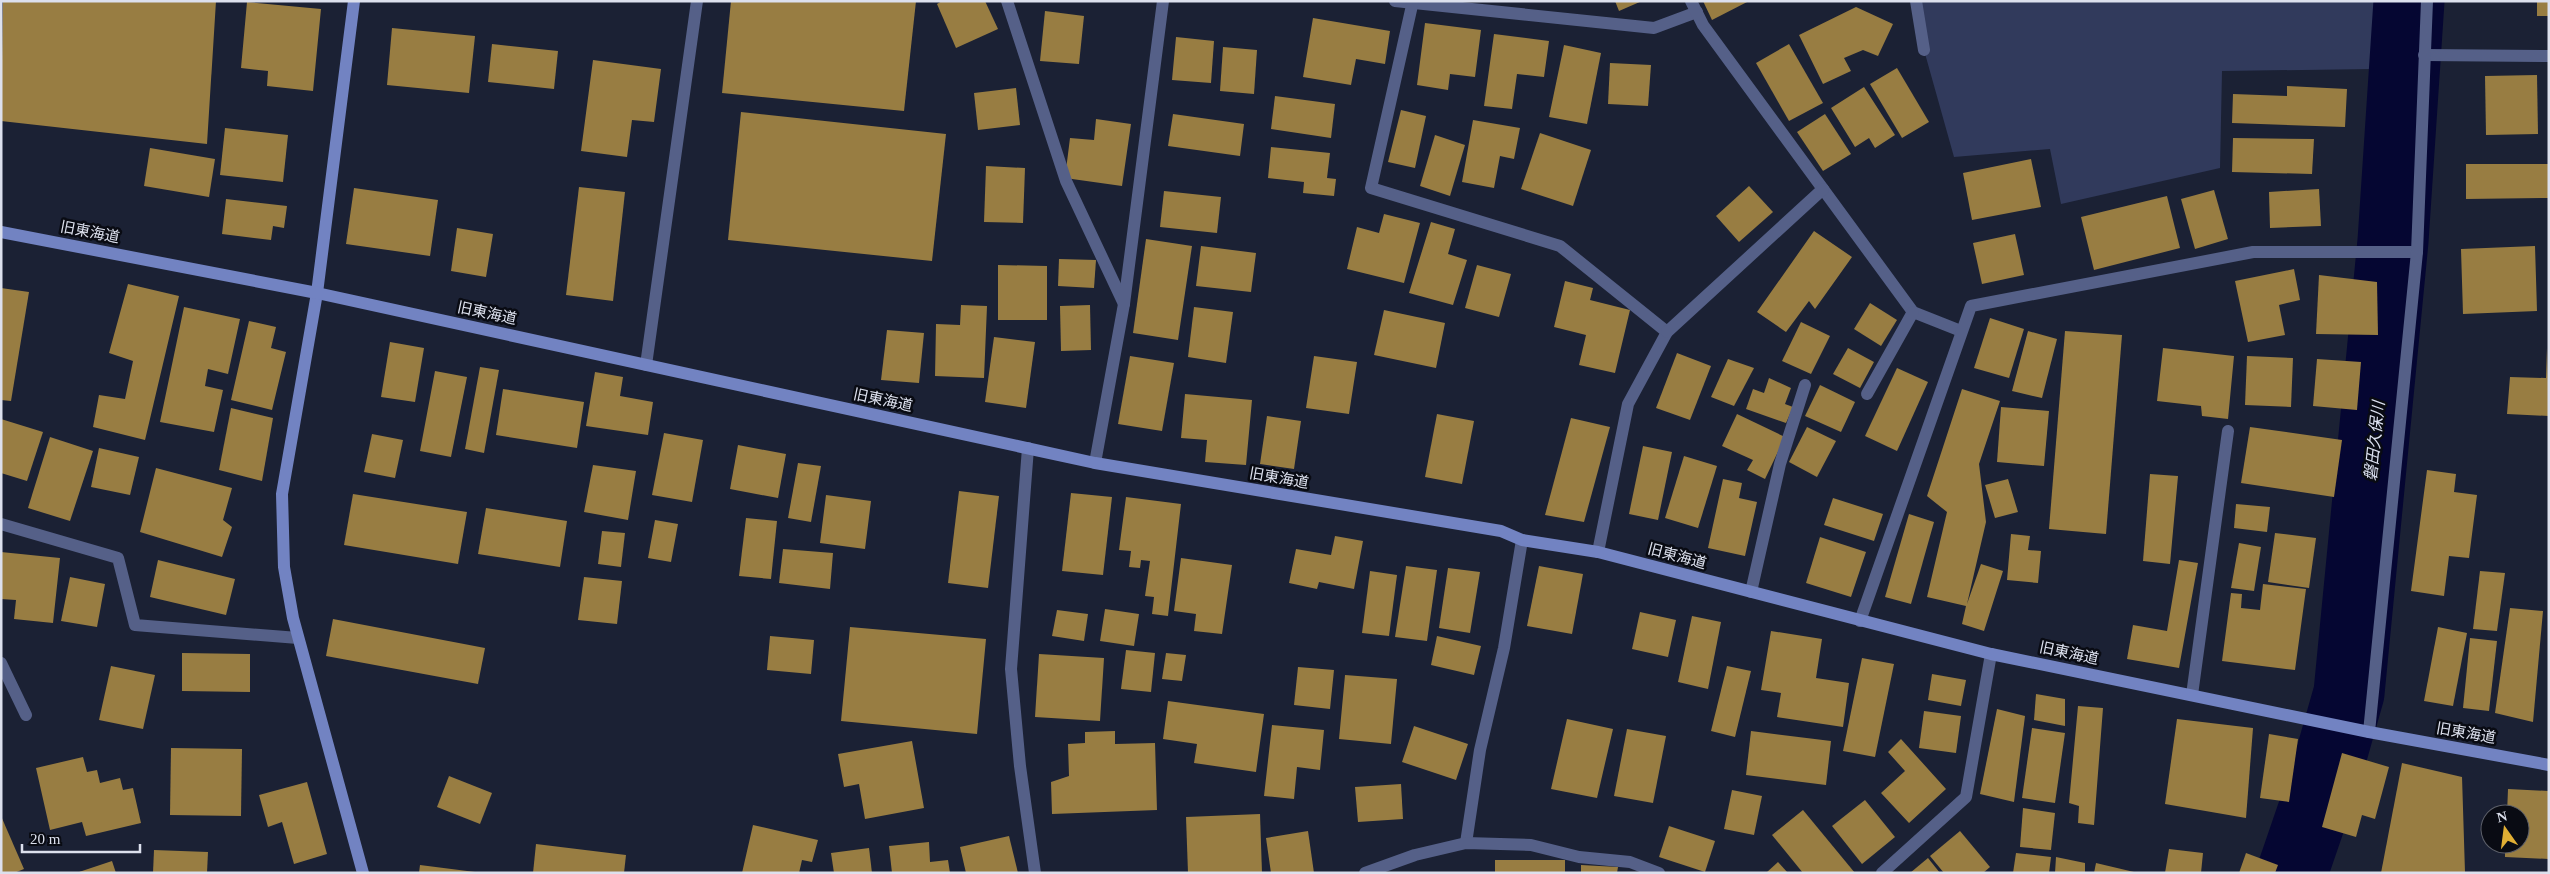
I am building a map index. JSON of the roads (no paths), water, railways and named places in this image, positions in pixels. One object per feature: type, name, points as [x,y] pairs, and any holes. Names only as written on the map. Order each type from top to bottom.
[{"type":"street","points":[[354,1],[317,293],[282,494],[284,567],[298,638],[363,873]]},
{"type":"street","points":[[646,365],[697,1]]},
{"type":"street","points":[[1007,1],[1066,182],[1124,304]]},
{"type":"street","points":[[1095,463],[1124,304],[1163,1]]},
{"type":"street","points":[[1395,1],[1654,28],[1694,7],[1703,25],[1913,312],[1961,331]]},
{"type":"street","points":[[1916,1],[1924,50]]},
{"type":"street","points":[[2369,732],[2417,252],[2427,1]]},
{"type":"street","points":[[1413,2],[1371,188],[1560,246],[1667,332]]},
{"type":"street","points":[[2424,55],[2549,56]]},
{"type":"street","points":[[1598,552],[1628,404],[1667,332],[1823,189]]},
{"type":"street","name":"旧東海道","points":[[1,232],[317,293],[1095,463],[1500,531],[1522,540],[1598,552],[1991,654],[2369,732],[2549,764]]},
{"type":"street","points":[[1860,621],[1971,306],[2253,252],[2417,252]]},
{"type":"street","points":[[1867,394],[1913,312]]},
{"type":"street","points":[[1750,592],[1780,464],[1805,385]]},
{"type":"street","points":[[2192,695],[2228,431]]},
{"type":"street","points":[[1028,448],[1011,669],[1020,766],[1035,873]]},
{"type":"street","points":[[1,524],[118,558],[135,625],[298,638]]},
{"type":"street","points":[[1466,843],[1480,750],[1504,648],[1522,540]]},
{"type":"street","points":[[1882,873],[1966,797],[1991,654]]},
{"type":"street","points":[[1,663],[26,715]]},
{"type":"street","points":[[1365,873],[1415,855],[1466,843],[1531,845],[1579,857],[1630,862],[1659,873]]},
{"type":"waterway","name":"磐田久保川","points":[[2292,873],[2326,774],[2349,693],[2393,241],[2409,1]]}]
